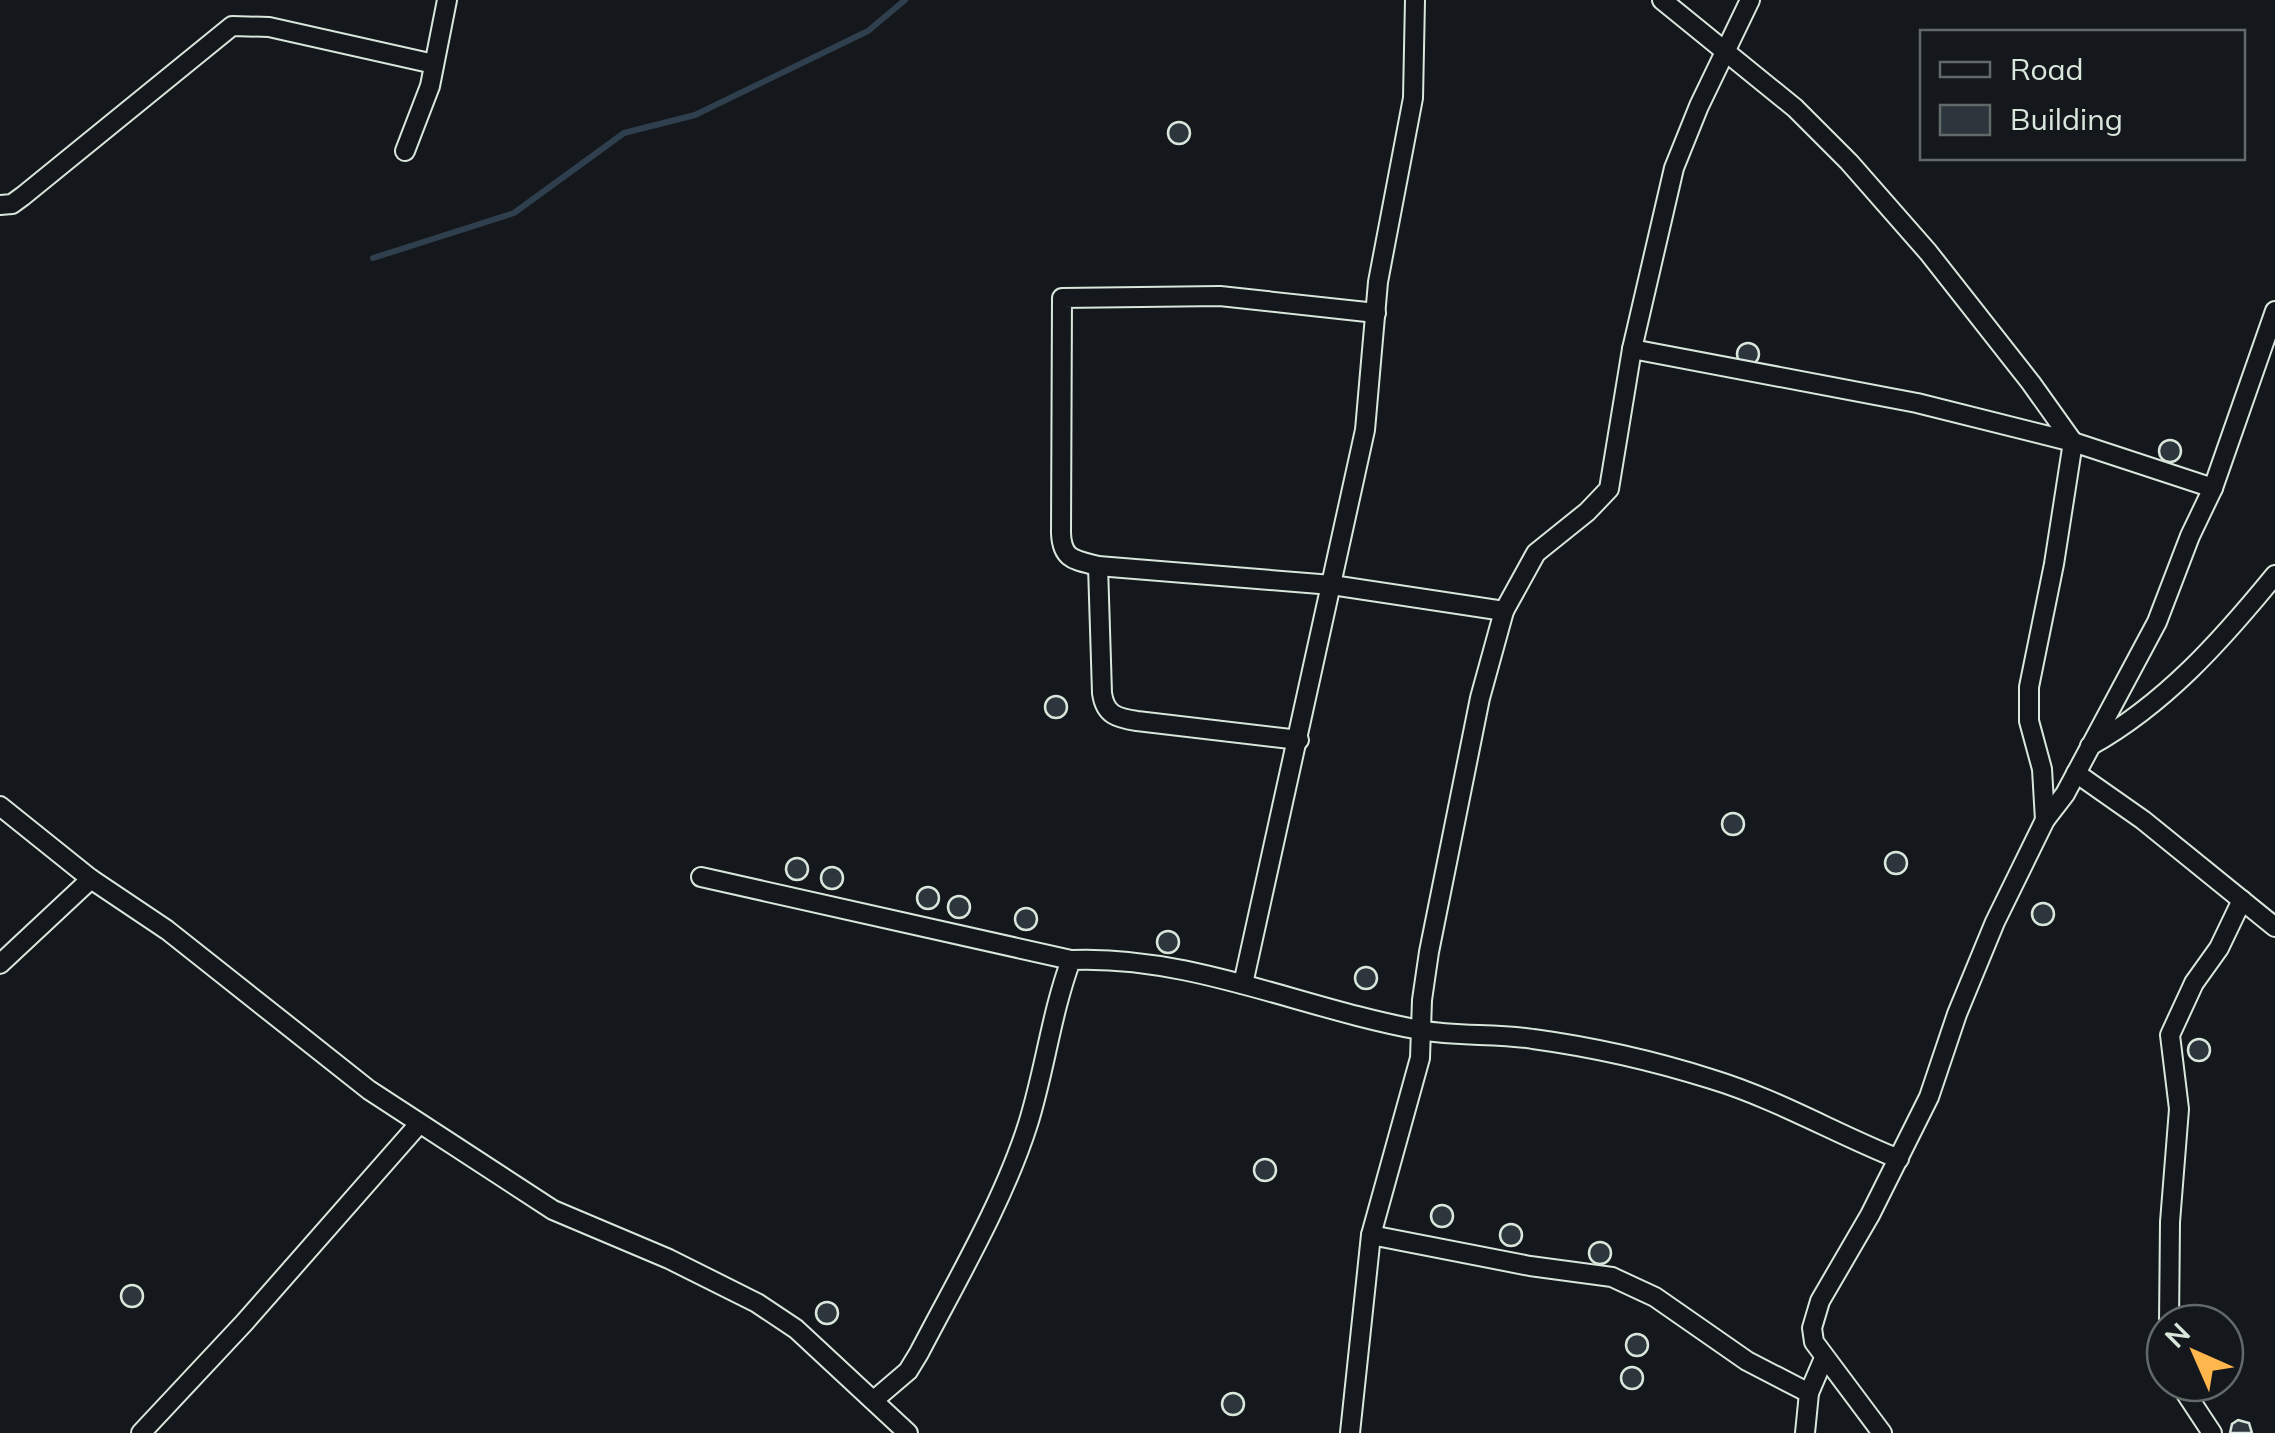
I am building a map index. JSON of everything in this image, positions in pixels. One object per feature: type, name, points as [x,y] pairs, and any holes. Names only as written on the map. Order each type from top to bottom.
[{"type":"street","points":[[405,152],[430,86],[447,0]]},
{"type":"street","points":[[1244,984],[1365,430],[1384,241],[1413,98],[1415,0]]},
{"type":"street","points":[[1662,0],[1726,49],[1850,162],[1928,252],[2073,442],[2029,687],[2029,722],[2042,770],[2045,820]]},
{"type":"street","points":[[1350,1433],[1371,1235],[1420,1058],[1428,952],[1480,698],[1504,610],[1536,553],[1588,512],[1609,488],[1632,349],[1674,168],[1750,0]]},
{"type":"street","points":[[0,206],[23,196],[232,26],[268,26],[434,64]]},
{"type":"street","points":[[1376,313],[1220,296],[1062,298],[1062,548],[1074,561],[1098,566],[1332,585],[1504,610]]},
{"type":"street","points":[[1882,1433],[1814,1342],[1812,1328],[1820,1301],[1899,1160],[1929,1097],[1957,1014],[1995,922],[2045,820],[2065,794],[2157,622],[2213,488],[2275,311]]},
{"type":"street","points":[[1632,349],[1917,403],[2073,442],[2213,488]]},
{"type":"street","points":[[1098,566],[1103,704],[1112,715],[1299,740]]},
{"type":"street","points":[[2090,746],[2120,729],[2174,687],[2275,575]]},
{"type":"street","points":[[2076,773],[2143,820],[2275,927]]},
{"type":"street","points":[[0,806],[91,879],[167,930],[369,1090],[420,1124],[553,1210],[686,1267],[757,1303],[796,1329],[874,1400],[894,1429]]},
{"type":"street","points":[[701,877],[1071,960],[1107,959],[1244,984],[1421,1031],[1533,1039],[1680,1070],[1784,1106],[1899,1160]]},
{"type":"street","points":[[0,964],[91,879]]},
{"type":"street","points":[[2169,1303],[2170,1222],[2179,1109],[2170,1035],[2185,999],[2219,948],[2242,900]]},
{"type":"street","points":[[874,1400],[908,1370],[919,1353],[1004,1185],[1028,1124],[1058,996],[1071,960]]},
{"type":"street","points":[[141,1433],[420,1124]]},
{"type":"street","points":[[1371,1235],[1530,1266],[1612,1277],[1671,1307],[1747,1360],[1809,1393]]},
{"type":"street","points":[[1805,1433],[1809,1393],[1824,1358]]},
{"type":"street","points":[[2192,1403],[2212,1433]]},
{"type":"building","points":[[1179,122],[1187,125],[1187,141],[1179,144],[1171,141],[1168,133],[1171,125]]},
{"type":"building","points":[[1748,343],[1756,346],[1756,362],[1748,365],[1740,362],[1737,354],[1740,346]]},
{"type":"building","points":[[2170,440],[2178,443],[2178,459],[2170,462],[2162,459],[2159,451],[2162,443]]},
{"type":"building","points":[[1056,696],[1064,699],[1064,715],[1056,718],[1048,715],[1045,707],[1048,699]]},
{"type":"building","points":[[1733,813],[1741,816],[1741,832],[1733,835],[1725,832],[1722,824],[1725,816]]},
{"type":"building","points":[[1896,852],[1904,855],[1904,871],[1896,874],[1888,871],[1885,863],[1888,855]]},
{"type":"building","points":[[797,858],[805,861],[805,877],[797,880],[789,877],[786,869],[789,861]]},
{"type":"building","points":[[832,867],[840,870],[840,886],[832,889],[824,886],[821,878],[824,870]]},
{"type":"building","points":[[928,887],[936,890],[936,906],[928,909],[920,906],[917,898],[920,890]]},
{"type":"building","points":[[959,896],[967,899],[967,915],[959,918],[951,915],[948,907],[951,899]]},
{"type":"building","points":[[2043,903],[2051,906],[2051,922],[2043,925],[2035,922],[2032,914],[2035,906]]},
{"type":"building","points":[[1026,908],[1034,911],[1034,927],[1026,930],[1018,927],[1015,919],[1018,911]]},
{"type":"building","points":[[1168,931],[1176,934],[1176,950],[1168,953],[1160,950],[1157,942],[1160,934]]},
{"type":"building","points":[[1366,967],[1374,970],[1374,986],[1366,989],[1358,986],[1355,978],[1358,970]]},
{"type":"building","points":[[2199,1039],[2207,1042],[2207,1058],[2199,1061],[2191,1058],[2188,1050],[2191,1042]]},
{"type":"building","points":[[1265,1159],[1273,1162],[1273,1178],[1265,1181],[1257,1178],[1254,1170],[1257,1162]]},
{"type":"building","points":[[1442,1205],[1450,1208],[1450,1224],[1442,1227],[1434,1224],[1431,1216],[1434,1208]]},
{"type":"building","points":[[1511,1224],[1519,1227],[1519,1243],[1511,1246],[1503,1243],[1500,1235],[1503,1227]]},
{"type":"building","points":[[1600,1242],[1608,1245],[1608,1261],[1600,1264],[1592,1261],[1589,1253],[1592,1245]]},
{"type":"building","points":[[132,1285],[140,1288],[140,1304],[132,1307],[124,1304],[121,1296],[124,1288]]},
{"type":"building","points":[[827,1302],[835,1305],[835,1321],[827,1324],[819,1321],[816,1313],[819,1305]]},
{"type":"building","points":[[1637,1334],[1645,1337],[1645,1353],[1637,1356],[1629,1353],[1626,1345],[1629,1337]]},
{"type":"building","points":[[1632,1367],[1640,1370],[1640,1386],[1632,1389],[1624,1386],[1621,1378],[1624,1370]]},
{"type":"building","points":[[1233,1393],[1241,1396],[1241,1412],[1233,1415],[1225,1412],[1222,1404],[1225,1396]]},
{"type":"building","points":[[2238,1420],[2249,1423],[2252,1433],[2230,1433],[2232,1424]]},
{"type":"waterway","points":[[373,258],[514,213],[624,133],[695,115],[868,31],[905,0]]}]
